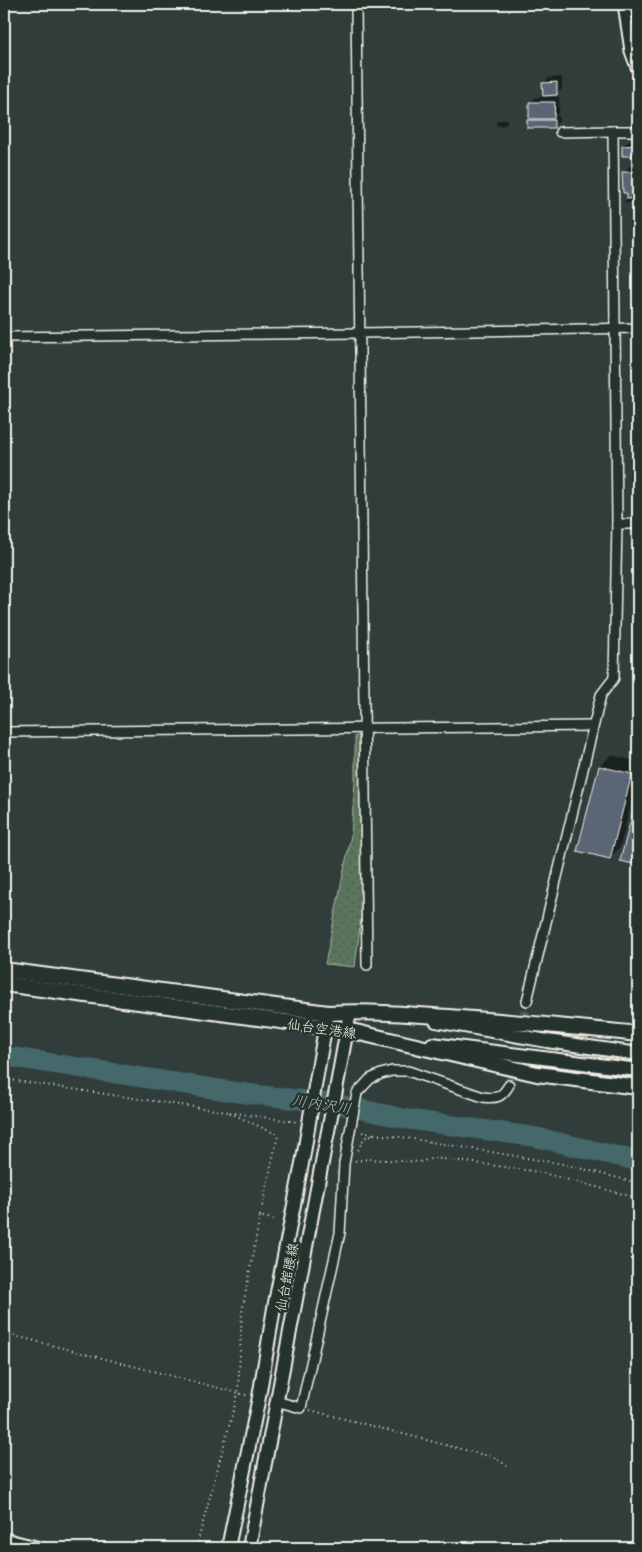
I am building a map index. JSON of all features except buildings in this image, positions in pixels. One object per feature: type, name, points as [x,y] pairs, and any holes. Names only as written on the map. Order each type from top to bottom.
[{"type":"main road","name":"仙台空港線","points":[[4,970],[328,1013],[392,1013],[548,1024],[638,1034]]},
{"type":"main road","name":"仙台空港線","points":[[4,984],[347,1030],[537,1074],[638,1087]]},
{"type":"main road","name":"仙台館腰線","points":[[249,1548],[276,1401],[295,1312],[350,1012]]},
{"type":"main road","name":"仙台館腰線","points":[[228,1548],[259,1397],[328,1013]]},
{"type":"main road","points":[[392,1013],[547,1041],[638,1054]]},
{"type":"main road","points":[[388,1039],[638,1070]]},
{"type":"street","points":[[356,4],[367,965]]},
{"type":"street","points":[[624,4],[631,51],[638,70]]},
{"type":"street","points":[[527,1001],[600,695],[614,678],[617,524],[613,131]]},
{"type":"street","points":[[560,132],[638,131]]},
{"type":"street","points":[[4,337],[638,328]]},
{"type":"street","points":[[617,524],[638,524]]},
{"type":"street","points":[[4,732],[593,726]]},
{"type":"street","points":[[276,1401],[301,1408],[340,1233],[357,1093],[370,1079],[392,1071],[408,1071],[483,1097],[495,1098],[501,1096],[509,1085]]},
{"type":"street","points":[[4,1539],[40,1548]]},
{"type":"path","points":[[4,1079],[228,1112]]},
{"type":"path","points":[[374,1134],[554,1162],[638,1183]]},
{"type":"path","points":[[348,1163],[368,1159],[419,1162],[434,1158],[539,1172],[638,1198]]},
{"type":"path","points":[[196,1548],[238,1393],[242,1312],[260,1216],[275,1220]]},
{"type":"path","points":[[4,1333],[259,1397]]},
{"type":"path","points":[[301,1408],[496,1458],[507,1466]]},
{"type":"green space","points":[[355,736],[360,736],[362,911],[355,967],[325,964],[351,835],[355,782]]},
{"type":"waterway","name":"川内沢川","points":[[4,1056],[242,1093],[337,1104],[406,1119],[535,1137],[638,1161]]},
{"type":"tunnel","points":[[509,1085],[527,1001]]}]
